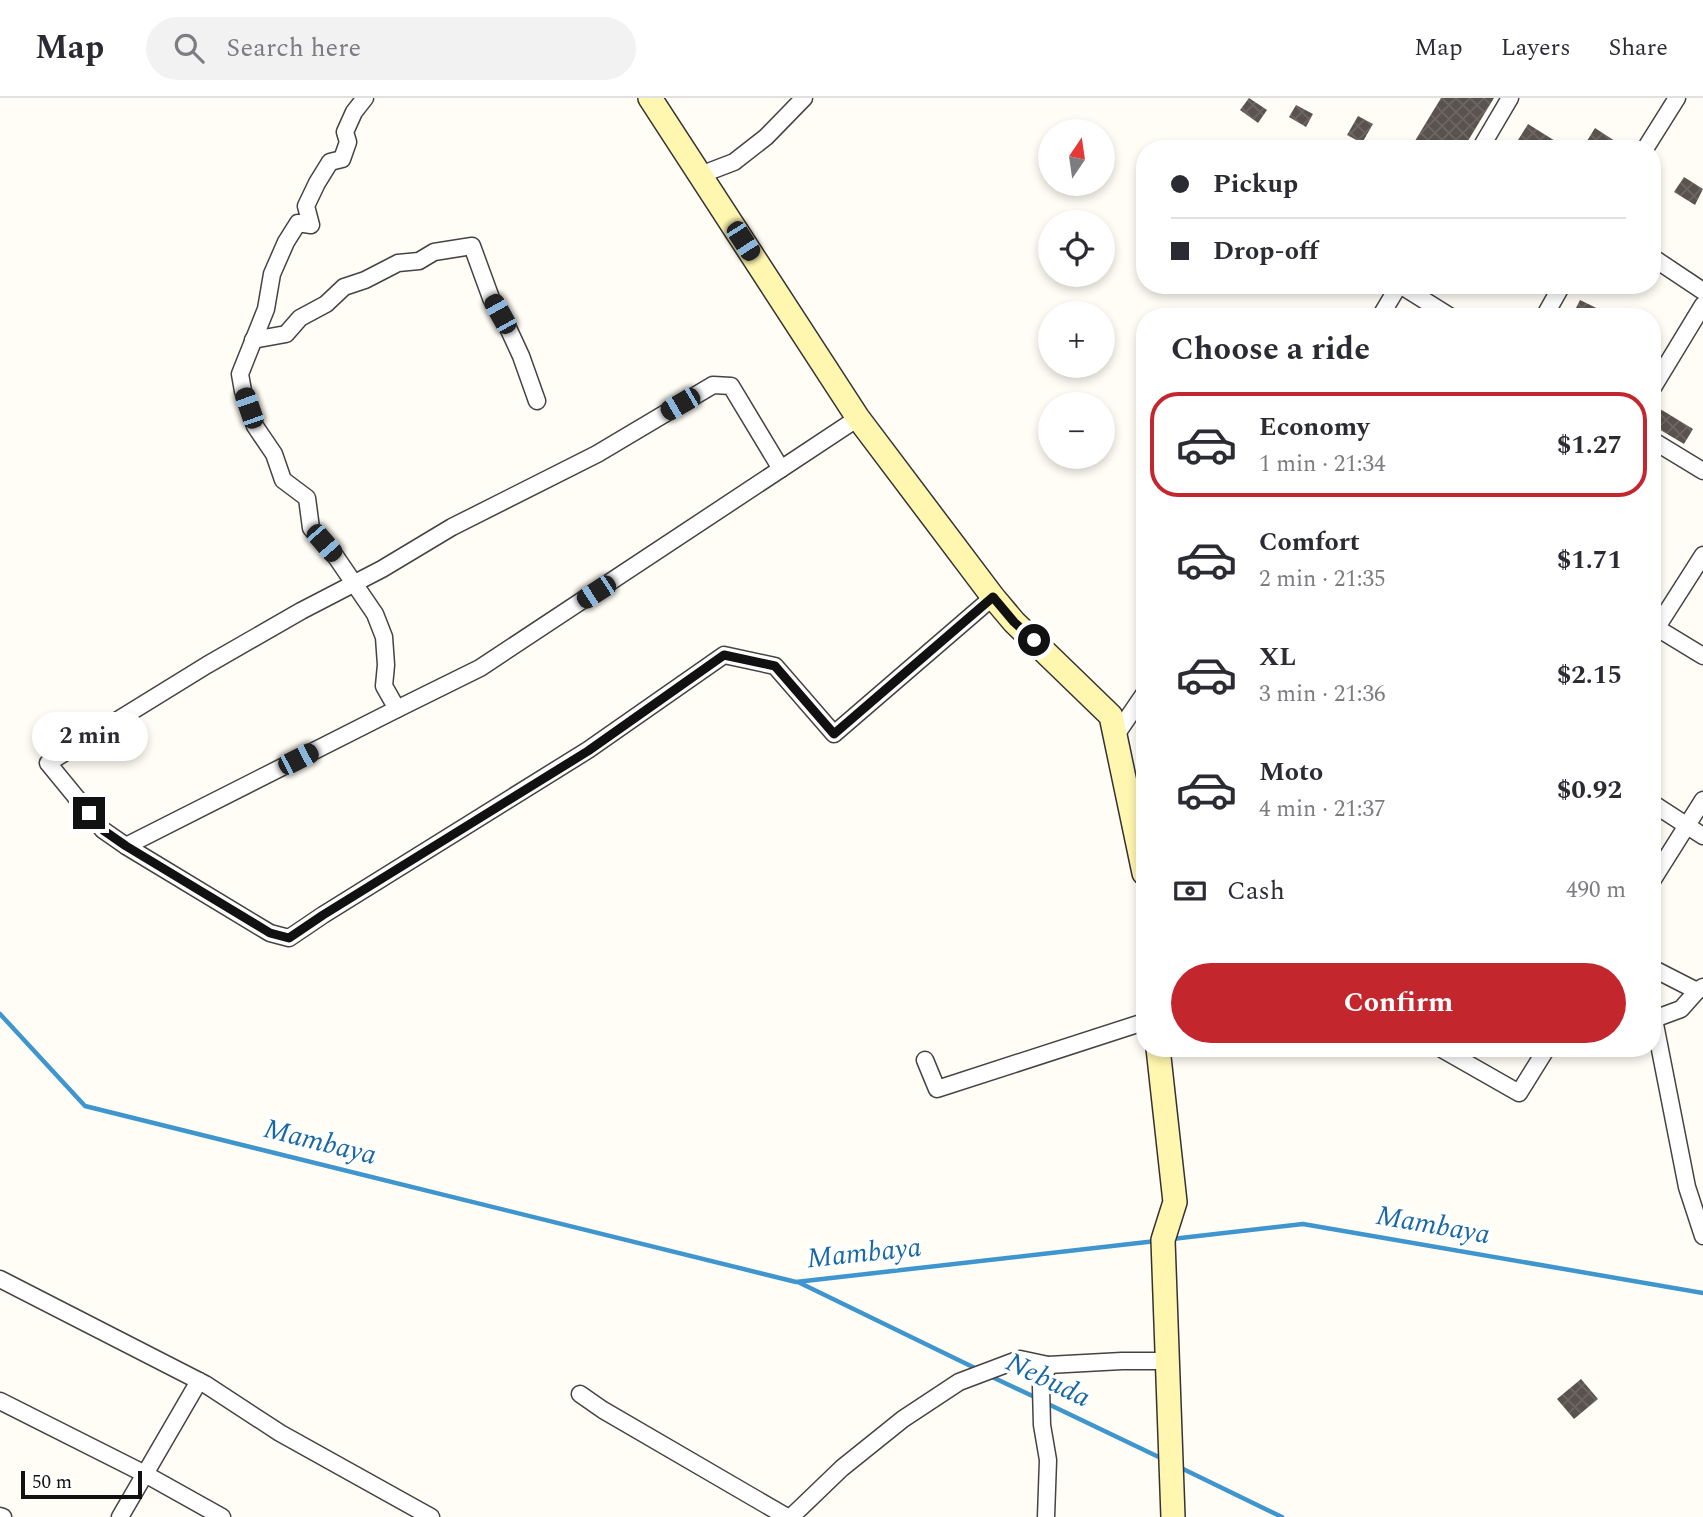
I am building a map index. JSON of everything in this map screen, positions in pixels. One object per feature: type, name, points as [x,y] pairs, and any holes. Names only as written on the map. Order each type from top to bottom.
[{"type":"street","points":[[365,98],[354,111],[345,132],[348,142],[342,159],[330,162],[306,206],[311,225],[298,223],[286,242],[272,274],[266,309],[240,374],[255,426],[274,454],[283,480],[307,498],[311,528],[336,557],[375,614],[384,637],[384,686],[397,709]]},
{"type":"street","points":[[650,98],[858,418],[1014,622],[1111,716],[1136,835]]},
{"type":"street","points":[[700,175],[734,162],[766,137],[804,98]]},
{"type":"street","points":[[1485,140],[1510,98]]},
{"type":"street","points":[[1651,140],[1677,98]]},
{"type":"street","points":[[253,340],[286,334],[300,318],[326,304],[344,288],[398,264],[419,261],[434,252],[472,246],[491,298],[517,347],[537,401]]},
{"type":"street","points":[[1661,263],[1703,291]]},
{"type":"street","points":[[1414,294],[1437,308]]},
{"type":"street","points":[[1661,374],[1703,305]]},
{"type":"street","points":[[781,469],[731,386],[713,385],[597,454],[452,527],[382,569],[301,611],[48,763],[103,830],[270,933],[289,938],[588,751],[724,655],[775,666],[834,734],[993,597]]},
{"type":"street","points":[[126,846],[480,668],[858,418]]},
{"type":"street","points":[[1661,445],[1703,471]]},
{"type":"street","points":[[1661,618],[1703,555]]},
{"type":"street","points":[[1661,634],[1703,656]]},
{"type":"street","points":[[1115,735],[1136,705]]},
{"type":"street","points":[[1661,866],[1703,800]]},
{"type":"street","points":[[1661,809],[1703,836]]},
{"type":"street","points":[[1661,972],[1700,989],[1681,1009],[1661,1016]]},
{"type":"street","points":[[925,1060],[937,1089],[1136,1026]]},
{"type":"street","points":[[1661,1054],[1687,1187],[1703,1236]]},
{"type":"street","points":[[1159,1057],[1175,1202],[1163,1240],[1173,1517]]},
{"type":"street","points":[[1456,1057],[1519,1093],[1541,1057]]},
{"type":"street","points":[[0,1279],[199,1381],[280,1433],[431,1517]]},
{"type":"street","points":[[580,1394],[603,1410],[789,1517],[842,1468],[903,1419],[959,1382],[1020,1359],[1048,1365],[1167,1360]]},
{"type":"street","points":[[1045,1517],[1048,1460],[1042,1425],[1041,1387],[1048,1365]]},
{"type":"street","points":[[120,1517],[199,1381]]},
{"type":"street","points":[[0,1401],[145,1474],[222,1517]]},
{"type":"building","points":[[1249,98],[1267,110],[1258,123],[1240,110]]},
{"type":"building","points":[[1441,98],[1494,98],[1468,140],[1415,140]]},
{"type":"building","points":[[1296,105],[1313,114],[1306,127],[1289,117]]},
{"type":"building","points":[[1358,116],[1373,124],[1364,140],[1356,140],[1347,135]]},
{"type":"building","points":[[1528,124],[1554,140],[1518,140]]},
{"type":"building","points":[[1595,128],[1613,140],[1588,140]]},
{"type":"building","points":[[1684,177],[1703,189],[1695,205],[1674,192]]},
{"type":"building","points":[[1580,300],[1596,308],[1576,308]]},
{"type":"building","points":[[1661,409],[1693,429],[1684,444],[1661,430]]},
{"type":"building","points":[[1581,1379],[1598,1399],[1574,1419],[1557,1399]]},
{"type":"waterway","name":"Mambaya","points":[[0,1014],[85,1106],[796,1282],[1156,1241]]},
{"type":"waterway","name":"Mambaya","points":[[1172,1239],[1303,1224],[1703,1293]]},
{"type":"waterway","name":"Nebuda","points":[[798,1282],[979,1370]]},
{"type":"waterway","name":"Nebuda","points":[[990,1376],[1039,1399]]},
{"type":"waterway","name":"Nebuda","points":[[1046,1403],[1165,1460]]},
{"type":"waterway","name":"Nebuda","points":[[1179,1467],[1282,1517]]},
{"type":"route","points":[[89,813],[103,830],[126,846],[270,933],[289,938],[588,751],[724,655],[775,666],[834,734],[993,597],[1034,640]]}]
